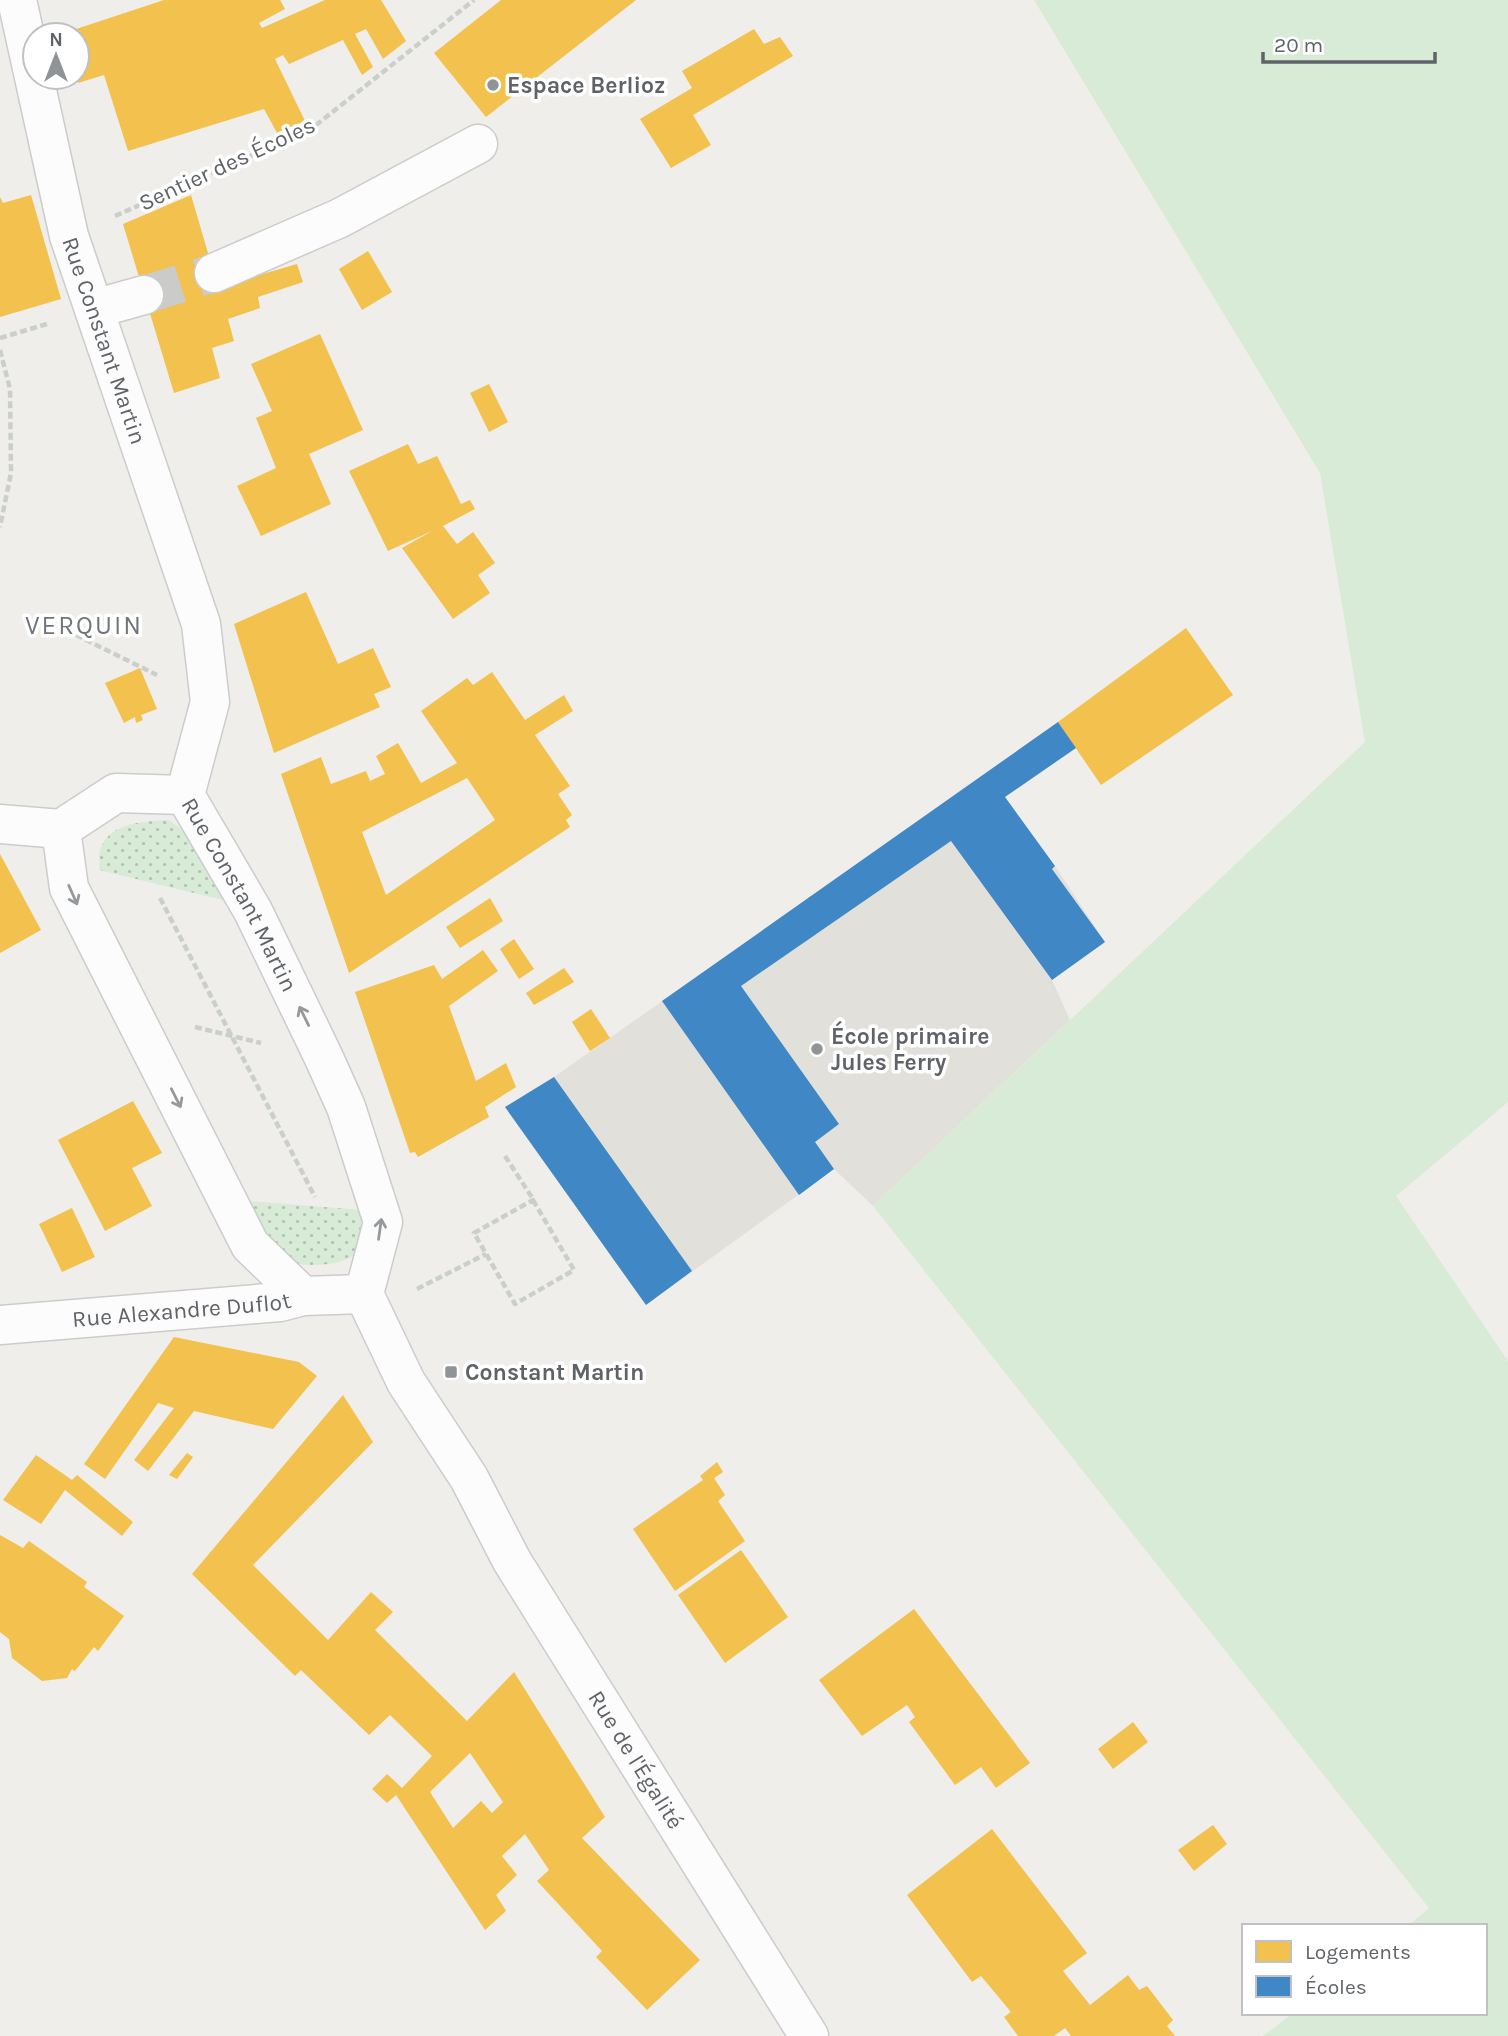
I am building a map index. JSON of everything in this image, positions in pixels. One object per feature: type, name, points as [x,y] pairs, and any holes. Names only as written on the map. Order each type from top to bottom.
[{"type":"street","name":"Rue Constant Martin","points":[[17,0],[69,236],[201,624],[210,702],[185,795],[253,911],[346,1107],[383,1222],[368,1303]]},
{"type":"street","points":[[214,272],[340,218],[478,144]]},
{"type":"street","points":[[94,309],[144,295]]},
{"type":"street","points":[[0,824],[61,828],[116,793],[185,795]]},
{"type":"street","points":[[61,828],[69,888],[250,1245],[303,1296]]},
{"type":"street","name":"Rue Alexandre Duflot","points":[[0,1325],[280,1302],[303,1296],[368,1303]]},
{"type":"street","name":"Rue de l'Égalité","points":[[368,1303],[406,1382],[469,1478],[512,1561],[808,2036]]},
{"type":"path","name":"Sentier des Écoles","points":[[69,236],[311,129],[474,0]]},
{"type":"path","points":[[0,350],[10,388],[11,473],[0,527]]},
{"type":"path","points":[[76,635],[210,702]]},
{"type":"path","points":[[160,898],[315,1197]]},
{"type":"path","points":[[133,1012],[324,1058]]},
{"type":"path","points":[[505,1156],[533,1199],[574,1270],[515,1304],[474,1233],[533,1199]]},
{"type":"path","points":[[368,1303],[486,1254]]},
{"type":"shaded area","name":"École primaire Jules Ferry","points":[[959,793],[1005,797],[1105,942],[1052,980],[1070,1020],[873,1206],[834,1169],[646,1305],[505,1107],[554,1077]]},
{"type":"green space","points":[[1034,0],[1508,0],[1508,1102],[1396,1196],[1508,1361],[1508,2036],[1263,2036],[1290,2015],[1487,2015],[1487,1924],[1410,1924],[1429,1908],[873,1206],[1365,742],[1320,473]]},
{"type":"green space","points":[[169,820],[191,836],[227,901],[99,870],[101,847],[113,832],[130,824]]},
{"type":"green space","points":[[247,1201],[363,1210],[366,1233],[363,1244],[357,1253],[348,1259],[325,1264],[291,1264],[264,1234]]},
{"type":"building: Logements","points":[[164,0],[280,0],[285,9],[259,23],[262,28],[325,0],[381,0],[406,41],[383,59],[366,29],[355,34],[373,67],[362,75],[343,40],[289,64],[283,55],[275,59],[305,121],[277,133],[264,109],[128,151],[104,75],[91,79],[91,24]]},
{"type":"building: Logements","name":"Espace Berlioz","points":[[501,0],[636,0],[486,117],[434,53]]},
{"type":"building: Logements","points":[[754,29],[764,44],[780,37],[793,56],[693,115],[711,145],[671,168],[640,119],[692,88],[682,71]]},
{"type":"building: Logements","points":[[31,195],[61,299],[0,317],[0,197],[3,203]]},
{"type":"building: Logements","points":[[191,195],[218,287],[297,264],[303,282],[258,297],[260,308],[228,319],[234,341],[212,348],[220,378],[174,393],[123,224]]},
{"type":"building: Logements","points":[[368,251],[392,292],[362,310],[339,269]]},
{"type":"building: Logements","points":[[320,334],[363,430],[309,454],[331,504],[261,536],[237,486],[276,468],[256,418],[272,411],[251,364]]},
{"type":"building: Logements","points":[[489,384],[508,422],[489,432],[470,393]]},
{"type":"building: Logements","points":[[408,444],[418,464],[437,456],[461,504],[470,500],[475,509],[443,526],[457,544],[473,532],[495,563],[478,575],[490,593],[453,619],[402,548],[432,531],[388,551],[349,471]]},
{"type":"building: Logements","points":[[306,592],[338,664],[373,648],[391,687],[374,694],[380,707],[274,753],[234,624]]},
{"type":"building: Logements","points":[[1186,628],[1233,695],[1101,785],[1058,722]]},
{"type":"building: Logements","points":[[140,668],[157,709],[141,715],[143,720],[136,723],[135,717],[124,723],[105,683]]},
{"type":"building: Logements","points":[[492,672],[525,720],[564,695],[573,711],[535,735],[570,786],[558,794],[572,815],[566,820],[570,827],[349,973],[281,774],[321,757],[331,784],[366,771],[370,781],[385,774],[376,756],[398,743],[421,783],[457,763],[421,711],[467,678],[473,685]],"holes":[[[467,778],[495,820],[386,895],[362,832]]]},
{"type":"building: Logements","points":[[0,854],[41,930],[0,953]]},
{"type":"building: Logements","points":[[490,898],[503,921],[460,948],[446,927]]},
{"type":"building: Logements","points":[[514,939],[534,969],[519,979],[500,949]]},
{"type":"building: Logements","points":[[483,950],[498,971],[449,1006],[476,1081],[506,1063],[516,1087],[485,1107],[489,1117],[418,1157],[415,1152],[410,1153],[355,992],[434,965],[442,979]]},
{"type":"building: Logements","points":[[564,968],[574,982],[534,1005],[526,993]]},
{"type":"building: Logements","points":[[591,1009],[610,1038],[590,1051],[572,1022]]},
{"type":"building: Logements","points":[[133,1101],[162,1153],[132,1168],[152,1206],[105,1231],[58,1140]]},
{"type":"building: Logements","points":[[72,1208],[95,1257],[62,1272],[39,1224]]},
{"type":"building: Logements","points":[[174,1337],[299,1362],[317,1376],[273,1429],[194,1411],[148,1471],[134,1460],[174,1408],[158,1403],[105,1479],[84,1464]]},
{"type":"building: Logements","points":[[343,1395],[373,1442],[253,1565],[328,1640],[371,1592],[393,1612],[375,1630],[467,1721],[514,1672],[605,1817],[582,1838],[700,1960],[647,2010],[596,1957],[602,1951],[537,1881],[549,1870],[525,1834],[502,1856],[517,1875],[496,1895],[506,1911],[485,1930],[396,1795],[387,1803],[372,1789],[387,1774],[402,1788],[432,1756],[390,1715],[369,1735],[301,1670],[295,1676],[192,1574]],"holes":[[[470,1753],[503,1802],[492,1813],[481,1801],[453,1828],[430,1792]]]},
{"type":"building: Logements","points":[[187,1453],[193,1457],[177,1479],[169,1475]]},
{"type":"building: Logements","points":[[36,1455],[72,1480],[77,1475],[133,1522],[122,1536],[65,1490],[41,1524],[3,1500]]},
{"type":"building: Logements","points":[[717,1462],[723,1472],[714,1478],[725,1495],[718,1501],[745,1541],[675,1591],[633,1529],[703,1480],[700,1476]]},
{"type":"building: Logements","points":[[0,1535],[23,1548],[29,1541],[87,1582],[84,1587],[124,1616],[98,1651],[94,1647],[75,1671],[72,1669],[67,1678],[42,1681],[12,1658],[9,1639],[0,1632]]},
{"type":"building: Logements","points":[[741,1550],[788,1617],[725,1663],[678,1595]]},
{"type":"building: Logements","points":[[914,1609],[1030,1763],[996,1788],[981,1767],[955,1785],[909,1722],[915,1717],[907,1705],[862,1736],[819,1680]]},
{"type":"building: Logements","points":[[1133,1722],[1148,1742],[1113,1769],[1098,1749]]},
{"type":"building: Logements","points":[[1213,1825],[1227,1844],[1194,1871],[1178,1850]]},
{"type":"building: Logements","points":[[992,1829],[1087,1953],[1063,1971],[1090,2005],[1128,1975],[1139,1990],[1147,1986],[1173,2020],[1167,2026],[1175,2036],[1071,2036],[1065,2028],[1054,2036],[1018,2036],[1004,2017],[1011,2012],[981,1976],[972,1982],[907,1895]]},
{"type":"building: Écoles","points":[[1058,722],[1076,748],[1005,797],[1055,866],[1052,869],[1105,942],[1052,980],[951,841],[741,986],[839,1124],[815,1142],[834,1169],[799,1195],[662,1001]]},
{"type":"building: Écoles","points":[[554,1077],[692,1271],[646,1305],[505,1107]]},
{"type":"tunnel","points":[[144,295],[214,273]]},
{"type":"place","name":"Espace Berlioz","points":[[493,85]]},
{"type":"place","name":"École primaire Jules Ferry","points":[[817,1049]]},
{"type":"place","name":"Constant Martin","points":[[451,1372]]},
{"type":"district","name":"VERQUIN","points":[[84,625]]}]
